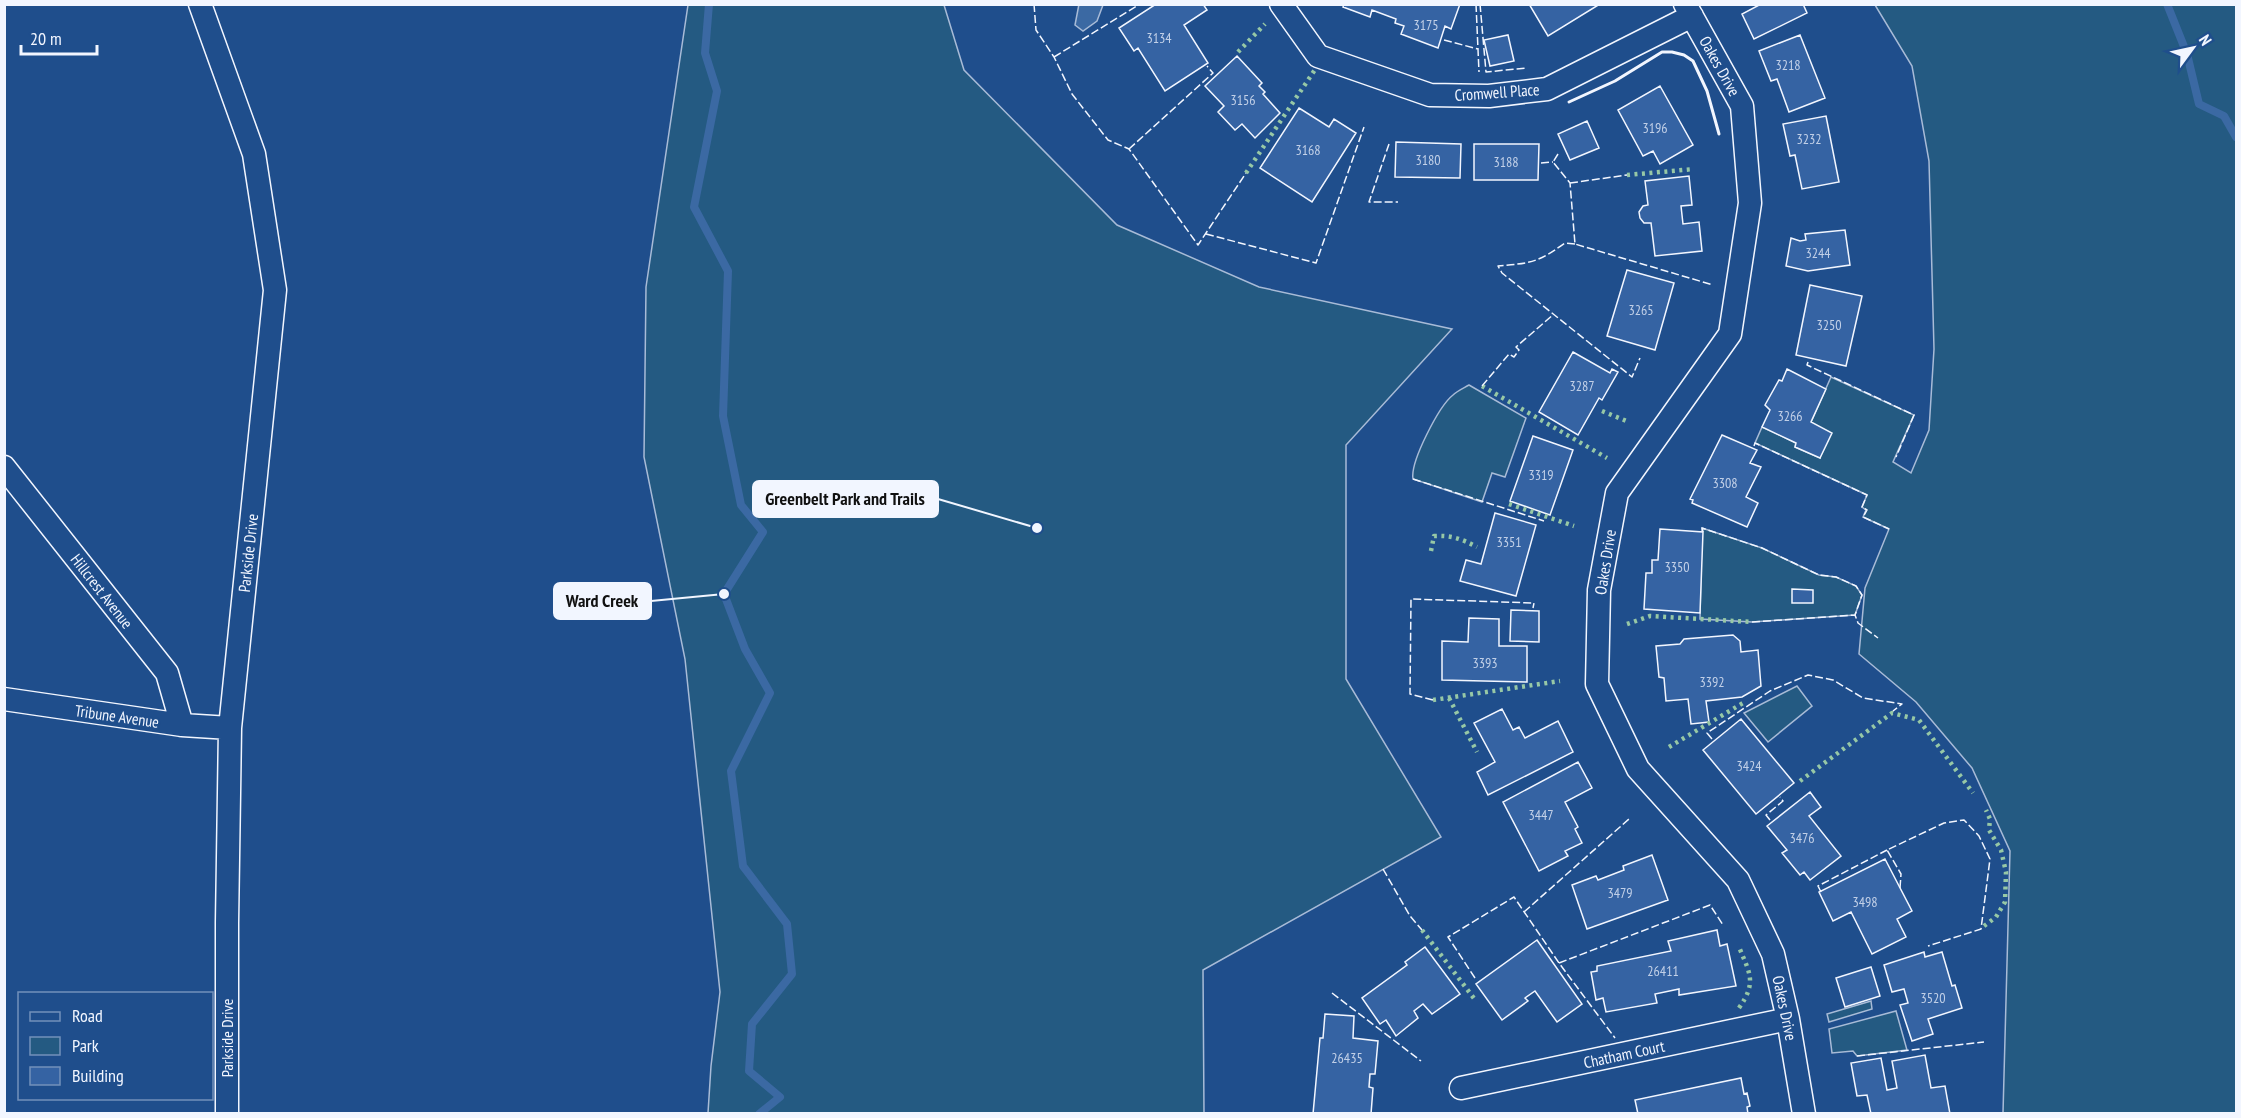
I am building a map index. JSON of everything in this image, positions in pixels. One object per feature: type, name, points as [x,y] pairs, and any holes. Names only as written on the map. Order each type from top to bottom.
[{"type":"street","name":"Parkside Drive","points":[[200,4],[254,154],[275,290],[230,728],[227,1113]]},
{"type":"street","name":"Cromwell Place","points":[[1281,4],[1318,56],[1430,95],[1490,96],[1547,89],[1689,10]]},
{"type":"street","name":"Oakes Drive","points":[[1689,10],[1742,106],[1748,214],[1730,334],[1617,493],[1599,590],[1597,684],[1638,769],[1738,880],[1773,954],[1788,1019],[1804,1113]]},
{"type":"street","name":"Hillcrest Avenue","points":[[4,467],[167,673],[182,725]]},
{"type":"street","name":"Tribune Avenue","points":[[4,699],[182,725],[230,728]]},
{"type":"street","name":"Chatham Court","points":[[1461,1088],[1788,1019]]},
{"type":"green space","points":[[688,5],[944,5],[964,70],[1117,225],[1259,287],[1452,329],[1346,445],[1346,679],[1441,837],[1203,970],[1204,1113],[708,1113],[720,992],[685,659],[644,457],[646,287]]},
{"type":"green space","points":[[1875,5],[2236,5],[2236,1113],[2003,1113],[2010,851],[1972,768],[1916,702],[1859,654],[1865,588],[1889,529],[1863,517],[1866,510],[1862,507],[1867,495],[1755,443],[1762,427],[1796,443],[1795,447],[1820,458],[1811,422],[1831,377],[1914,415],[1893,462],[1911,473],[1929,430],[1934,349],[1929,161],[1912,66]]},
{"type":"green space","points":[[1469,385],[1526,418],[1505,477],[1492,473],[1482,502],[1413,479],[1416,460],[1440,410],[1456,392]]},
{"type":"green space","points":[[1702,528],[1762,548],[1819,575],[1836,577],[1856,586],[1862,595],[1855,615],[1752,622],[1700,619]]},
{"type":"green space","points":[[1797,686],[1812,706],[1768,742],[1744,713]]},
{"type":"green space","points":[[1871,1001],[1872,1009],[1829,1022],[1827,1014]]},
{"type":"green space","points":[[1896,1011],[1907,1050],[1857,1056],[1853,1051],[1832,1053],[1829,1029]]},
{"type":"shaded area","points":[[1079,4],[1103,5],[1097,21],[1083,31],[1075,25]]},
{"type":"building","points":[[1156,4],[1203,4],[1207,10],[1184,25],[1208,63],[1165,91],[1138,48],[1134,51],[1119,28]]},
{"type":"building","points":[[1344,4],[1460,4],[1451,29],[1445,26],[1438,48],[1401,34],[1404,26],[1395,23],[1396,19],[1372,10],[1370,17],[1343,7]]},
{"type":"building","points":[[1529,4],[1600,4],[1548,36]]},
{"type":"building","points":[[1761,4],[1803,4],[1807,13],[1754,39],[1742,14]]},
{"type":"building","points":[[1508,35],[1514,61],[1490,66],[1484,40]]},
{"type":"building","points":[[1800,35],[1825,98],[1789,112],[1777,79],[1771,81],[1759,51]]},
{"type":"building","points":[[1237,56],[1262,83],[1259,86],[1265,92],[1263,94],[1280,113],[1255,138],[1242,124],[1235,130],[1218,112],[1224,106],[1205,86]]},
{"type":"building","points":[[1660,86],[1693,145],[1660,164],[1653,151],[1643,156],[1618,110]]},
{"type":"building","points":[[1299,108],[1329,127],[1334,119],[1356,133],[1312,202],[1260,168]]},
{"type":"building","points":[[1826,116],[1839,182],[1802,189],[1795,155],[1790,156],[1783,124]]},
{"type":"building","points":[[1587,121],[1599,148],[1570,160],[1558,134]]},
{"type":"building","points":[[1396,142],[1461,144],[1460,178],[1395,177]]},
{"type":"building","points":[[1474,144],[1539,144],[1538,180],[1474,180]]},
{"type":"building","points":[[1689,176],[1692,205],[1681,206],[1683,224],[1699,222],[1702,251],[1655,256],[1651,223],[1644,223],[1639,212],[1643,206],[1648,205],[1645,181]]},
{"type":"building","points":[[1845,230],[1850,265],[1808,271],[1786,266],[1791,238],[1800,241],[1806,240],[1805,234]]},
{"type":"building","points":[[1627,270],[1674,283],[1655,350],[1607,336]]},
{"type":"building","points":[[1810,285],[1862,296],[1846,366],[1796,355]]},
{"type":"building","points":[[1573,352],[1610,373],[1612,369],[1618,372],[1602,400],[1599,398],[1578,435],[1539,412]]},
{"type":"building","points":[[1787,369],[1826,389],[1811,422],[1832,433],[1820,458],[1795,447],[1796,443],[1762,427],[1770,410],[1765,405],[1779,380],[1782,381]]},
{"type":"building","points":[[1722,435],[1757,450],[1750,463],[1761,467],[1746,497],[1758,503],[1747,527],[1692,503],[1693,500],[1690,499]]},
{"type":"building","points":[[1533,436],[1573,450],[1550,515],[1510,501]]},
{"type":"building","points":[[1495,513],[1536,525],[1516,596],[1460,581],[1466,560],[1481,564]]},
{"type":"building","points":[[1660,529],[1703,532],[1700,613],[1644,609],[1646,573],[1652,573],[1652,560],[1658,560]]},
{"type":"building","points":[[1792,589],[1813,590],[1813,603],[1792,603]]},
{"type":"building","points":[[1511,610],[1539,611],[1539,642],[1510,641]]},
{"type":"building","points":[[1469,618],[1499,619],[1499,646],[1527,646],[1527,682],[1442,680],[1442,641],[1468,642]]},
{"type":"building","points":[[1733,635],[1740,641],[1741,652],[1758,650],[1761,686],[1742,697],[1706,701],[1709,722],[1691,724],[1688,699],[1666,701],[1664,678],[1659,677],[1656,646],[1680,644],[1684,639]]},
{"type":"building","points":[[1502,709],[1513,730],[1519,727],[1525,738],[1558,721],[1573,752],[1488,795],[1477,772],[1495,762],[1474,723]]},
{"type":"building","points":[[1741,719],[1794,783],[1756,814],[1703,750]]},
{"type":"building","points":[[1578,762],[1592,788],[1565,802],[1578,827],[1575,829],[1582,843],[1565,851],[1568,856],[1539,871],[1503,802]]},
{"type":"building","points":[[1810,792],[1821,807],[1809,816],[1841,856],[1810,880],[1804,872],[1800,875],[1782,853],[1787,850],[1767,826]]},
{"type":"building","points":[[1652,855],[1668,900],[1587,929],[1572,885],[1596,876],[1598,880],[1624,870],[1623,866]]},
{"type":"building","points":[[1885,859],[1912,911],[1897,919],[1906,937],[1872,954],[1851,912],[1833,921],[1819,892]]},
{"type":"building","points":[[1717,930],[1720,946],[1727,944],[1736,986],[1679,995],[1679,989],[1655,994],[1657,1003],[1606,1012],[1603,998],[1596,1000],[1591,972],[1597,971],[1597,966],[1671,951],[1668,941]]},
{"type":"building","points":[[1537,940],[1582,1004],[1557,1022],[1535,991],[1525,998],[1528,1001],[1502,1020],[1476,984]]},
{"type":"building","points":[[1425,947],[1460,994],[1432,1014],[1423,1004],[1414,1011],[1418,1018],[1396,1036],[1386,1020],[1380,1024],[1362,998],[1407,965],[1405,962]]},
{"type":"building","points":[[1924,952],[1925,957],[1942,952],[1952,986],[1955,985],[1962,1008],[1928,1019],[1933,1034],[1912,1041],[1900,1005],[1908,1003],[1904,989],[1892,992],[1884,965]]},
{"type":"building","points":[[1871,967],[1880,996],[1845,1007],[1836,978]]},
{"type":"building","points":[[1325,1014],[1354,1016],[1353,1038],[1378,1041],[1375,1074],[1370,1074],[1369,1087],[1373,1088],[1371,1114],[1313,1114],[1320,1038],[1323,1038]]},
{"type":"building","points":[[1925,1055],[1931,1088],[1945,1086],[1950,1114],[1871,1114],[1867,1095],[1857,1096],[1851,1063],[1881,1058],[1887,1090],[1897,1088],[1892,1061]]},
{"type":"building","points":[[1741,1078],[1744,1094],[1747,1093],[1750,1106],[1747,1107],[1748,1114],[1638,1114],[1635,1100]]},
{"type":"waterway","points":[[709,4],[705,53],[717,91],[694,207],[728,271],[723,416],[741,505],[763,532],[724,594],[745,649],[770,693],[731,771],[743,866],[787,924],[792,974],[752,1024],[749,1071],[780,1097],[759,1114]]},
{"type":"waterway","points":[[2167,4],[2187,54],[2199,104],[2224,116],[2236,137]]},
{"type":"hedge","points":[[1238,52],[1265,24]]},
{"type":"hedge","points":[[1246,173],[1316,68]]},
{"type":"hedge","points":[[1627,175],[1694,169]]},
{"type":"hedge","points":[[1482,386],[1607,458]]},
{"type":"hedge","points":[[1602,411],[1629,422]]},
{"type":"hedge","points":[[1509,504],[1574,526]]},
{"type":"hedge","points":[[1431,551],[1434,536],[1456,538],[1477,547]]},
{"type":"hedge","points":[[1627,624],[1650,616],[1752,622]]},
{"type":"hedge","points":[[1433,700],[1560,681]]},
{"type":"hedge","points":[[1449,698],[1477,752]]},
{"type":"hedge","points":[[1669,747],[1743,703]]},
{"type":"hedge","points":[[1800,781],[1892,713],[1919,720],[1973,793]]},
{"type":"hedge","points":[[1984,926],[1996,917],[2005,902],[2006,872],[2001,850],[1989,830],[1990,819],[1986,810]]},
{"type":"hedge","points":[[1422,930],[1476,1001]]},
{"type":"hedge","points":[[1739,947],[1749,971],[1750,984],[1739,1008]]},
{"type":"fence","points":[[1034,4],[1036,30],[1054,57],[1072,94],[1108,140],[1129,149],[1198,245],[1246,173]]},
{"type":"fence","points":[[1054,57],[1140,4]]},
{"type":"fence","points":[[1476,4],[1479,72]]},
{"type":"fence","points":[[1480,4],[1486,72],[1526,68]]},
{"type":"fence","points":[[1444,40],[1478,49]]},
{"type":"fence","points":[[1129,149],[1213,73],[1207,66]]},
{"type":"fence","points":[[1206,234],[1316,263],[1364,127]]},
{"type":"fence","points":[[1389,144],[1369,202],[1398,202]]},
{"type":"fence","points":[[1558,154],[1553,162],[1570,183],[1575,244],[1713,285]]},
{"type":"fence","points":[[1541,163],[1553,162]]},
{"type":"fence","points":[[1570,183],[1627,175]]},
{"type":"fence","points":[[1575,244],[1565,243],[1533,261],[1498,266],[1502,273],[1632,377],[1640,358]]},
{"type":"fence","points":[[1482,386],[1509,354],[1514,357],[1519,350],[1516,347],[1554,314]]},
{"type":"fence","points":[[1808,362],[1807,365],[1914,415],[1896,457]]},
{"type":"fence","points":[[1754,446],[1755,443],[1867,495],[1862,507],[1867,510],[1863,517],[1889,529]]},
{"type":"fence","points":[[1413,479],[1544,521]]},
{"type":"fence","points":[[1703,532],[1702,528],[1762,548],[1819,575],[1836,577],[1856,586],[1862,595],[1855,615]]},
{"type":"fence","points":[[1433,700],[1410,694],[1411,599],[1534,603],[1533,608]]},
{"type":"fence","points":[[1752,622],[1855,615],[1858,623],[1878,638]]},
{"type":"fence","points":[[1712,739],[1707,733],[1770,691],[1808,675],[1833,680],[1863,698],[1902,704],[1893,711]]},
{"type":"fence","points":[[1770,820],[1766,815],[1783,801],[1780,797]]},
{"type":"fence","points":[[1524,912],[1629,819]]},
{"type":"fence","points":[[1900,888],[1901,874],[1887,850],[1944,823],[1964,820],[1979,836],[1990,859],[1981,929],[1928,946]]},
{"type":"fence","points":[[1821,892],[1818,886],[1887,850]]},
{"type":"fence","points":[[1383,869],[1410,916],[1422,930]]},
{"type":"fence","points":[[1475,978],[1448,937],[1514,897],[1559,963],[1615,1038]]},
{"type":"fence","points":[[1559,963],[1710,905],[1723,925]]},
{"type":"fence","points":[[1332,993],[1421,1061]]},
{"type":"fence","points":[[1857,1056],[1984,1042]]},
{"type":"wall","points":[[1569,102],[1615,81],[1662,52],[1672,52],[1684,55],[1693,61],[1707,91],[1719,134]]},
{"type":"place","name":"Greenbelt Park and Trails","points":[[1037,528]]},
{"type":"place","name":"Ward Creek","points":[[724,594]]}]
